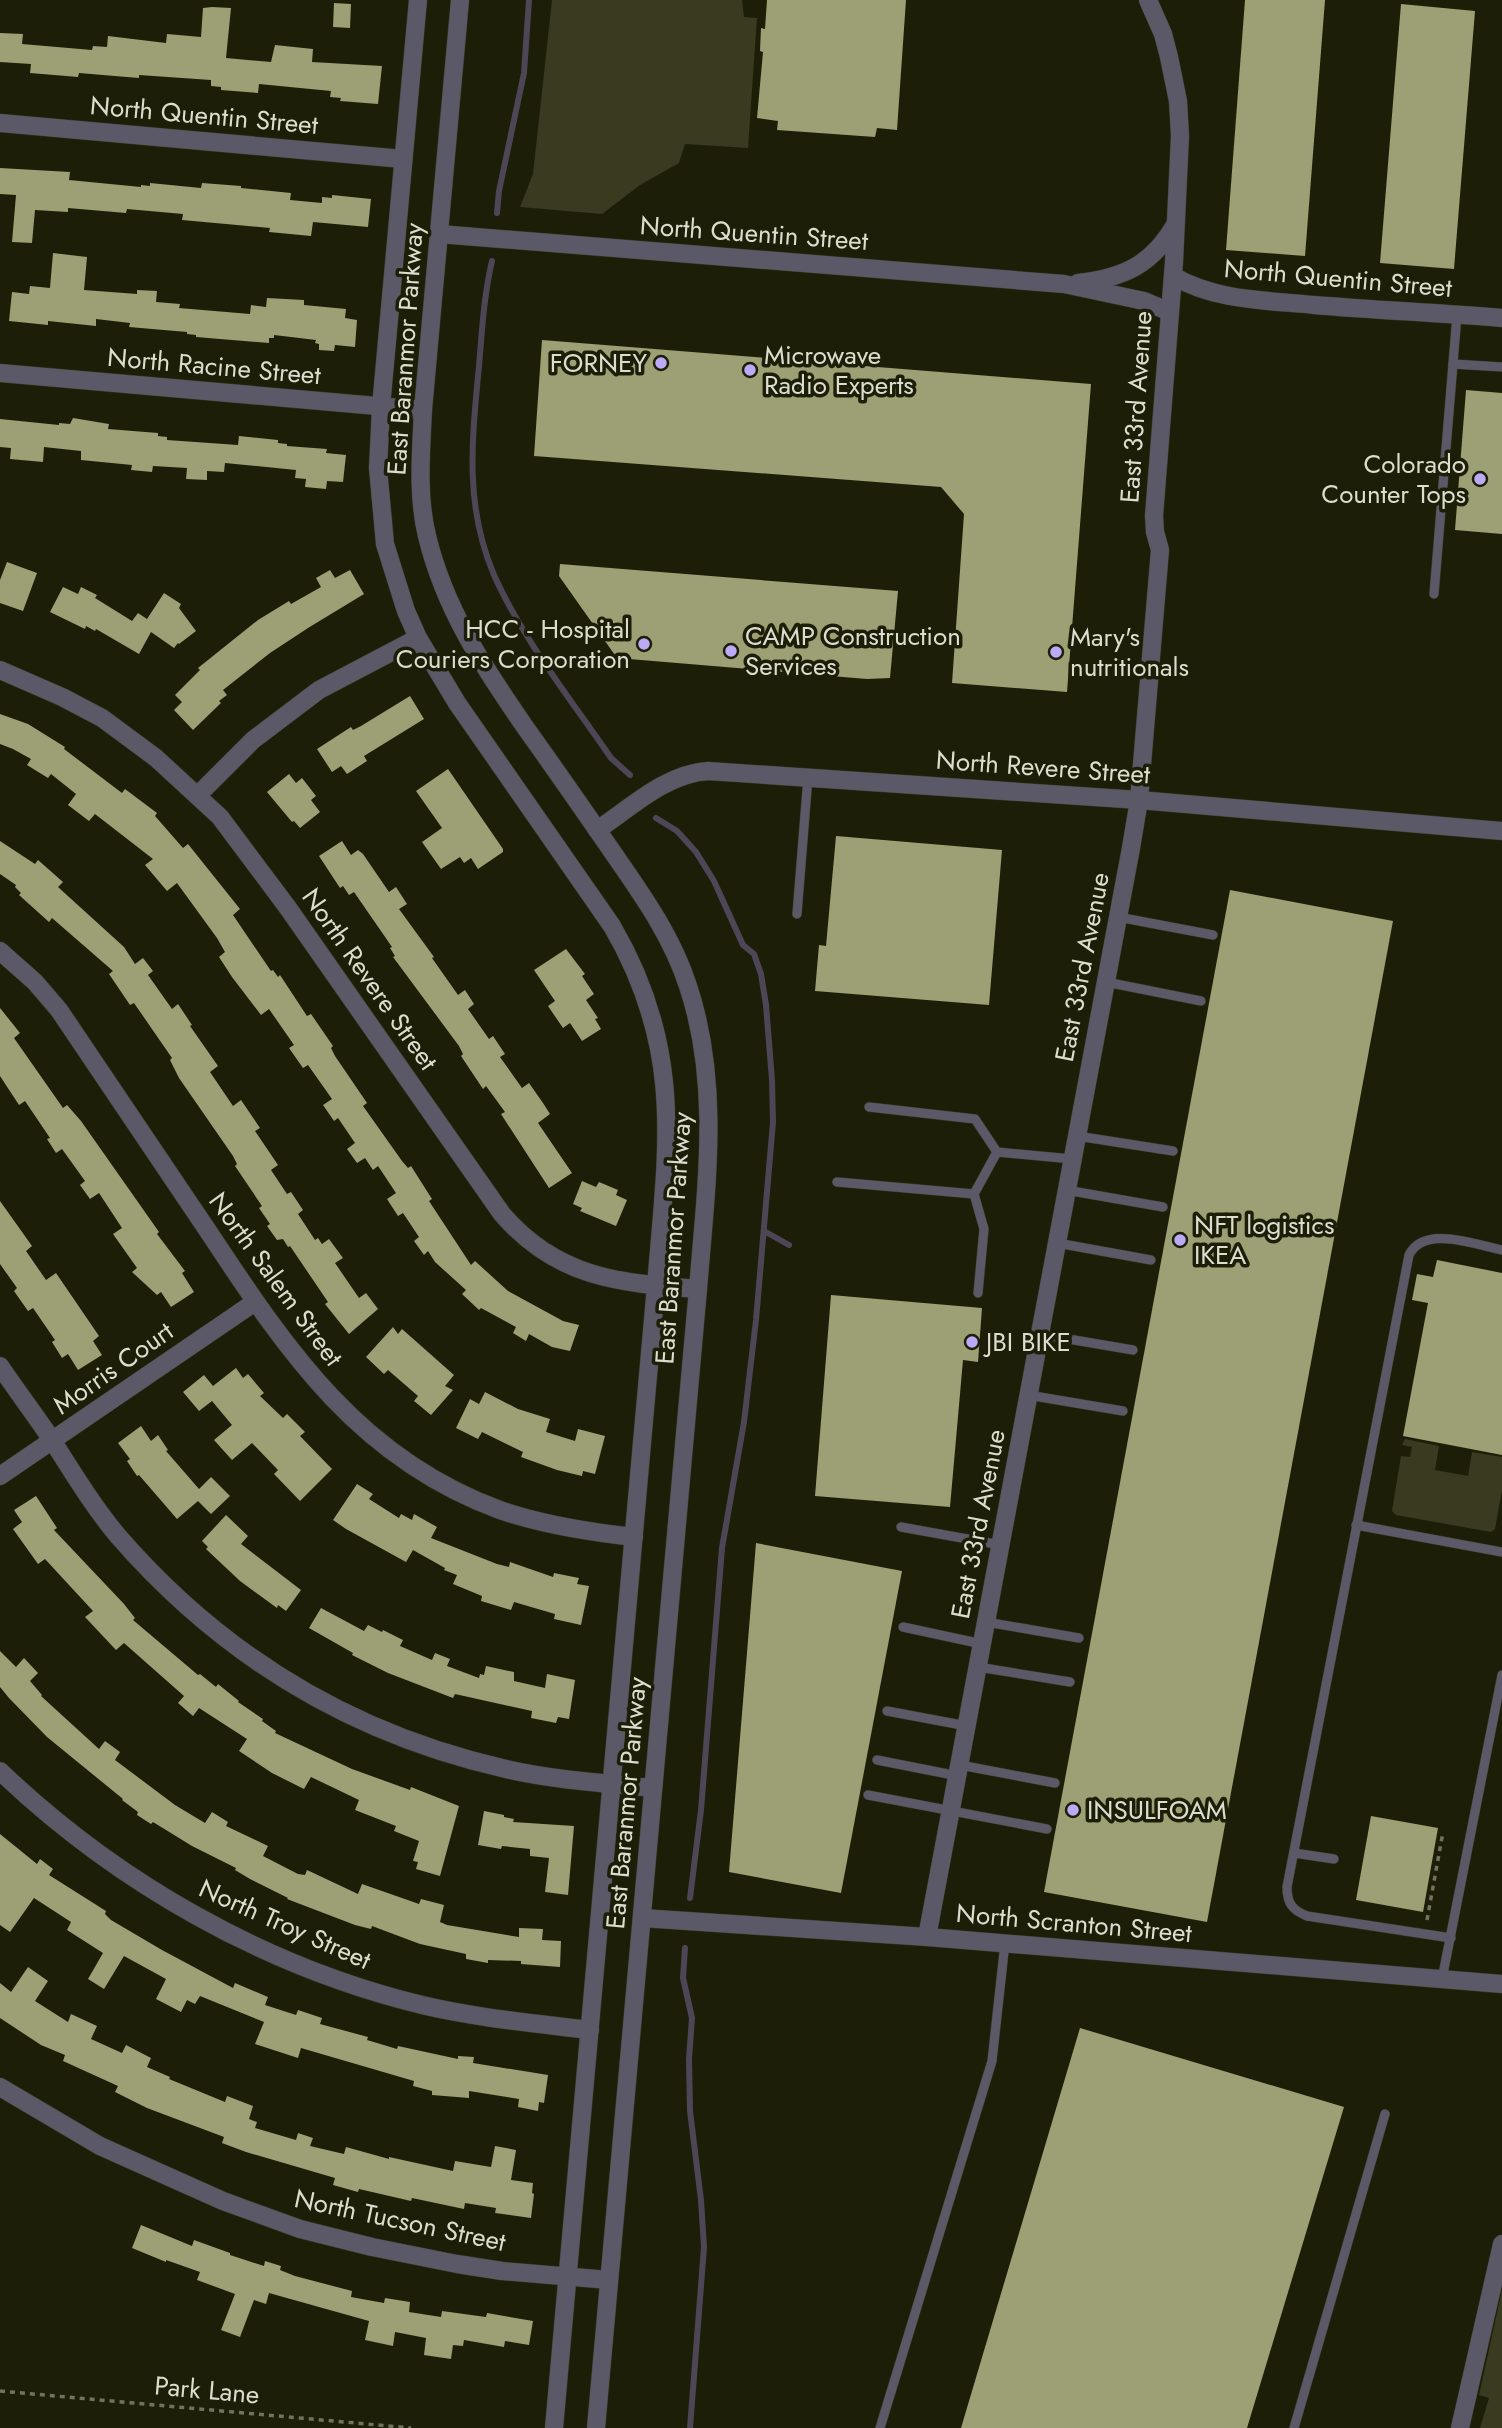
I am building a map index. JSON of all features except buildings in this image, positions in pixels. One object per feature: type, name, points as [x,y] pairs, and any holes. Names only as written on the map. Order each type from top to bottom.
[{"type":"street","name":"East Baranmor Parkway","points":[[418,0],[377,468],[385,544],[406,611],[418,638],[457,703],[612,926],[635,967],[648,999],[664,1069],[667,1105],[667,1150],[656,1286],[554,2428]]},
{"type":"street","name":"East Baranmor Parkway","points":[[460,0],[423,410],[420,468],[427,534],[456,619],[485,668],[646,900],[667,937],[688,985],[699,1027],[707,1077],[709,1152],[698,1289],[596,2428]]},
{"type":"street","name":"East 33rd Avenue","points":[[927,1937],[1139,800],[1160,550],[1154,516],[1180,150],[1178,101],[1163,34],[1148,0]]},
{"type":"street","name":"North Quentin Street","points":[[0,123],[403,159]]},
{"type":"street","name":"North Quentin Street","points":[[1065,284],[1107,278],[1136,267],[1158,251],[1175,226]]},
{"type":"street","name":"North Quentin Street","points":[[439,234],[1065,284],[1144,301],[1170,312]]},
{"type":"street","name":"North Quentin Street","points":[[1173,276],[1204,291],[1231,296],[1502,318]]},
{"type":"street","name":"North Racine Street","points":[[0,373],[423,410]]},
{"type":"street","points":[[198,794],[253,740],[319,690],[418,638]]},
{"type":"street","name":"North Revere Street","points":[[0,670],[102,718],[156,758],[220,817],[288,908],[514,1228],[534,1246],[566,1265],[617,1282],[698,1289]]},
{"type":"street","name":"North Revere Street","points":[[597,830],[662,785],[695,772],[724,771],[1139,800],[1502,831]]},
{"type":"street","name":"North Salem Street","points":[[0,950],[36,982],[59,1010],[255,1302],[301,1364],[349,1416],[376,1439],[424,1472],[500,1510],[593,1532],[634,1537]]},
{"type":"street","name":"Morris Court","points":[[0,1476],[255,1302]]},
{"type":"street","points":[[0,1366],[95,1506],[141,1560],[172,1592],[220,1633],[293,1686],[365,1724],[443,1753],[508,1769],[653,1788]]},
{"type":"street","name":"North Troy Street","points":[[0,1771],[78,1840],[169,1900],[225,1931],[278,1955],[325,1974],[421,2005],[492,2019],[590,2030]]},
{"type":"street","name":"North Scranton Street","points":[[642,1918],[927,1937],[1502,1984]]},
{"type":"street","name":"North Tucson Street","points":[[0,2087],[100,2146],[223,2201],[300,2229],[457,2264],[502,2271],[609,2280]]},
{"type":"street","points":[[1460,2428],[1502,2244]]},
{"type":"lane","points":[[1434,594],[1457,315]]},
{"type":"lane","points":[[1453,364],[1502,367]]},
{"type":"lane","points":[[797,914],[808,777]]},
{"type":"lane","points":[[1118,917],[1213,935]]},
{"type":"lane","points":[[1106,982],[1201,1001]]},
{"type":"lane","points":[[869,1107],[975,1119],[997,1152]]},
{"type":"lane","points":[[1077,1136],[1173,1151]]},
{"type":"lane","points":[[997,1152],[1072,1159]]},
{"type":"lane","points":[[978,1293],[984,1229],[974,1194],[997,1152]]},
{"type":"lane","points":[[837,1182],[974,1194]]},
{"type":"lane","points":[[1066,1190],[1163,1207]]},
{"type":"lane","points":[[1451,1938],[1322,1920],[1299,1913],[1287,1900],[1287,1887],[1406,1269],[1413,1248],[1429,1239],[1441,1238],[1502,1250]]},
{"type":"lane","points":[[1056,1243],[1150,1260]]},
{"type":"lane","points":[[1040,1334],[1133,1350]]},
{"type":"lane","points":[[1028,1395],[1123,1412]]},
{"type":"lane","points":[[1356,1525],[1502,1552]]},
{"type":"lane","points":[[901,1527],[1000,1545]]},
{"type":"lane","points":[[986,1622],[1079,1638]]},
{"type":"lane","points":[[903,1628],[982,1644]]},
{"type":"lane","points":[[978,1667],[1070,1682]]},
{"type":"lane","points":[[1442,1979],[1502,1675]]},
{"type":"lane","points":[[887,1711],[967,1726]]},
{"type":"lane","points":[[877,1760],[1055,1783]]},
{"type":"lane","points":[[868,1795],[1046,1829]]},
{"type":"lane","points":[[1294,1853],[1334,1859]]},
{"type":"lane","points":[[880,2428],[992,2061],[1005,1943]]},
{"type":"lane","points":[[1294,2428],[1385,2114]]},
{"type":"path","points":[[1426,1925],[1443,1832]]},
{"type":"path","name":"Park Lane","points":[[0,2391],[411,2428]]},
{"type":"green space","points":[[552,0],[742,0],[744,17],[757,18],[748,148],[685,144],[679,163],[640,185],[602,214],[520,207],[533,174]]},
{"type":"green space","points":[[1405,1439],[1439,1446],[1435,1470],[1468,1476],[1472,1452],[1502,1457],[1502,1490],[1495,1529],[1491,1532],[1396,1515],[1392,1511],[1401,1456],[1410,1457],[1412,1447],[1402,1445]]},
{"type":"green space","points":[[1502,2290],[1502,2428],[1480,2428],[1489,2398],[1479,2395]]},
{"type":"waterway","points":[[497,213],[499,191],[524,73],[529,0]]},
{"type":"waterway","points":[[492,261],[484,313],[473,446],[474,497],[484,549],[505,599],[533,646],[611,758],[630,775]]},
{"type":"waterway","points":[[656,818],[677,831],[696,852],[714,881],[743,945],[754,954],[761,974],[766,1005],[772,1080],[773,1122],[756,1320],[744,1422],[722,1548],[701,1810],[690,1898]]},
{"type":"waterway","points":[[764,1231],[789,1245]]},
{"type":"waterway","points":[[685,1948],[683,1978],[692,2018],[689,2059],[690,2111],[704,2247],[690,2428]]},
{"type":"place","name":"FORNEY","points":[[661,363]]},
{"type":"place","name":"Microwave Radio Experts","points":[[750,370]]},
{"type":"place","name":"Colorado Counter Tops","points":[[1480,479]]},
{"type":"place","name":"HCC - Hospital Couriers Corporation","points":[[644,644]]},
{"type":"place","name":"CAMP Construction Services","points":[[731,651]]},
{"type":"place","name":"Mary's nutritionals","points":[[1056,652]]},
{"type":"place","name":"NFT logistics IKEA","points":[[1180,1240]]},
{"type":"place","name":"JBI BIKE","points":[[972,1342]]},
{"type":"place","name":"INSULFOAM","points":[[1073,1810]]}]
